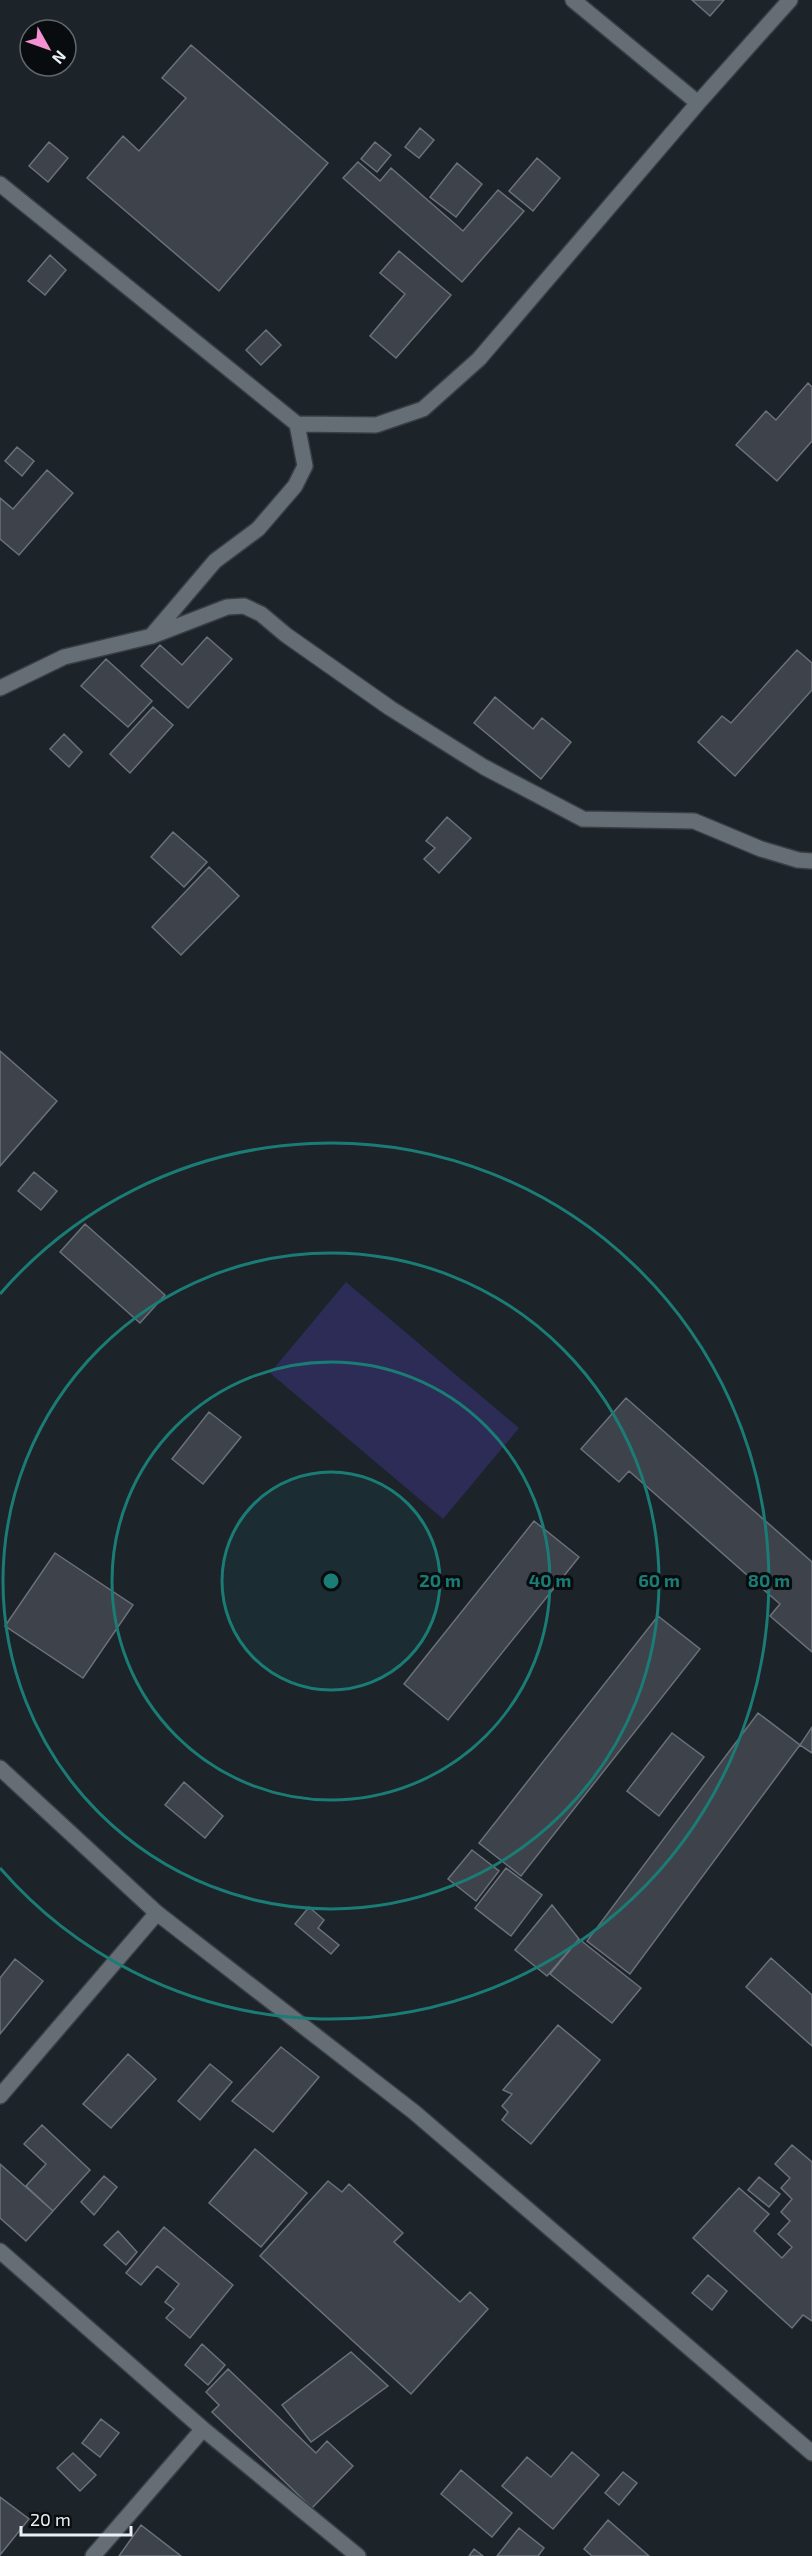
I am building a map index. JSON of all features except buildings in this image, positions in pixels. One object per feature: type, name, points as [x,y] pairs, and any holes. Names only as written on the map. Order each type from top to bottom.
[{"type":"street","points":[[573,0],[698,103]]},
{"type":"street","points":[[0,184],[297,424],[376,424],[423,409],[479,359],[698,103],[790,0]]},
{"type":"street","points":[[152,636],[215,561],[258,530],[296,486],[305,466],[297,424]]},
{"type":"street","points":[[0,688],[64,657],[152,636],[227,607],[244,606],[261,614],[286,635],[390,708],[484,767],[583,819],[694,821],[761,849],[798,860],[812,861]]},
{"type":"street","points":[[0,1768],[157,1913],[414,2112],[812,2453]]},
{"type":"street","points":[[0,2096],[157,1913]]},
{"type":"street","points":[[0,2252],[203,2429],[358,2556]]},
{"type":"street","points":[[93,2556],[203,2429]]},
{"type":"shaded area","points":[[346,1282],[519,1428],[443,1519],[270,1373]]}]
